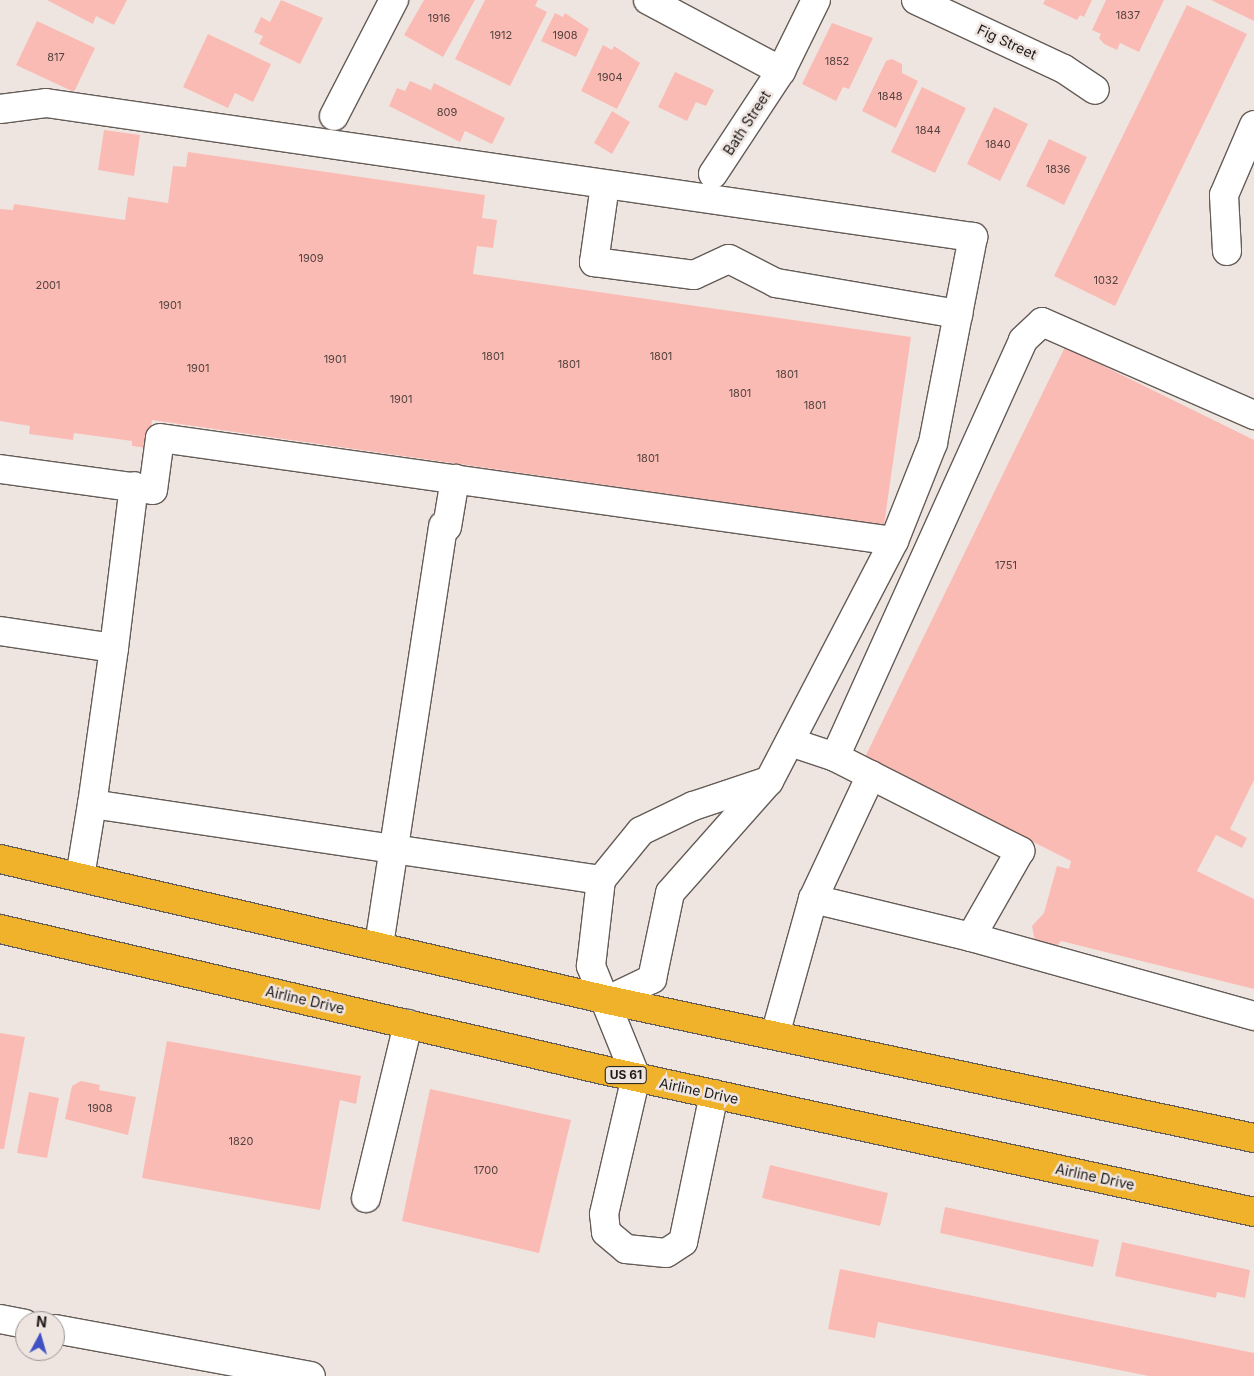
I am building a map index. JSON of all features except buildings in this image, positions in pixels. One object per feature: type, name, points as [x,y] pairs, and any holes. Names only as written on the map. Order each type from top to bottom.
[{"type":"highway","points":[[0,860],[379,945],[608,1000],[775,1034],[1254,1138]]},
{"type":"highway","name":"Airline Drive","points":[[0,929],[636,1077],[1254,1212]]},
{"type":"street","points":[[334,116],[394,0]]},
{"type":"street","points":[[648,0],[781,71]]},
{"type":"street","name":"Bath Street","points":[[713,174],[781,71],[816,0]]},
{"type":"street","name":"Fig Street","points":[[916,0],[1064,68],[1096,90]]},
{"type":"street","points":[[0,109],[46,103],[973,237],[933,443],[894,541],[769,781],[670,893],[652,980],[608,1000]]},
{"type":"street","points":[[1227,251],[1224,195],[1254,125]]},
{"type":"street","points":[[605,185],[594,262],[694,275],[729,259],[776,283],[958,314]]},
{"type":"street","points":[[835,757],[1023,340],[1042,322],[1254,415]]},
{"type":"street","points":[[0,469],[153,490],[160,438],[894,541]]},
{"type":"street","points":[[379,945],[396,847],[445,527],[455,479]]},
{"type":"street","points":[[80,877],[114,648],[134,486]]},
{"type":"street","points":[[0,631],[114,648]]},
{"type":"street","points":[[790,742],[835,757],[1020,851],[971,937]]},
{"type":"street","points":[[775,1034],[813,899],[871,775]]},
{"type":"street","points":[[714,1094],[684,1242],[666,1254],[626,1249],[606,1232],[604,1214],[636,1077],[608,1000],[591,966],[601,880],[641,831],[693,806],[769,781]]},
{"type":"street","points":[[92,804],[396,847],[601,880]]},
{"type":"street","points":[[813,899],[971,937],[1254,1016]]},
{"type":"street","points":[[366,1198],[408,1024]]},
{"type":"street","points":[[0,1319],[15,1322]]},
{"type":"street","points":[[65,1331],[311,1376]]}]
